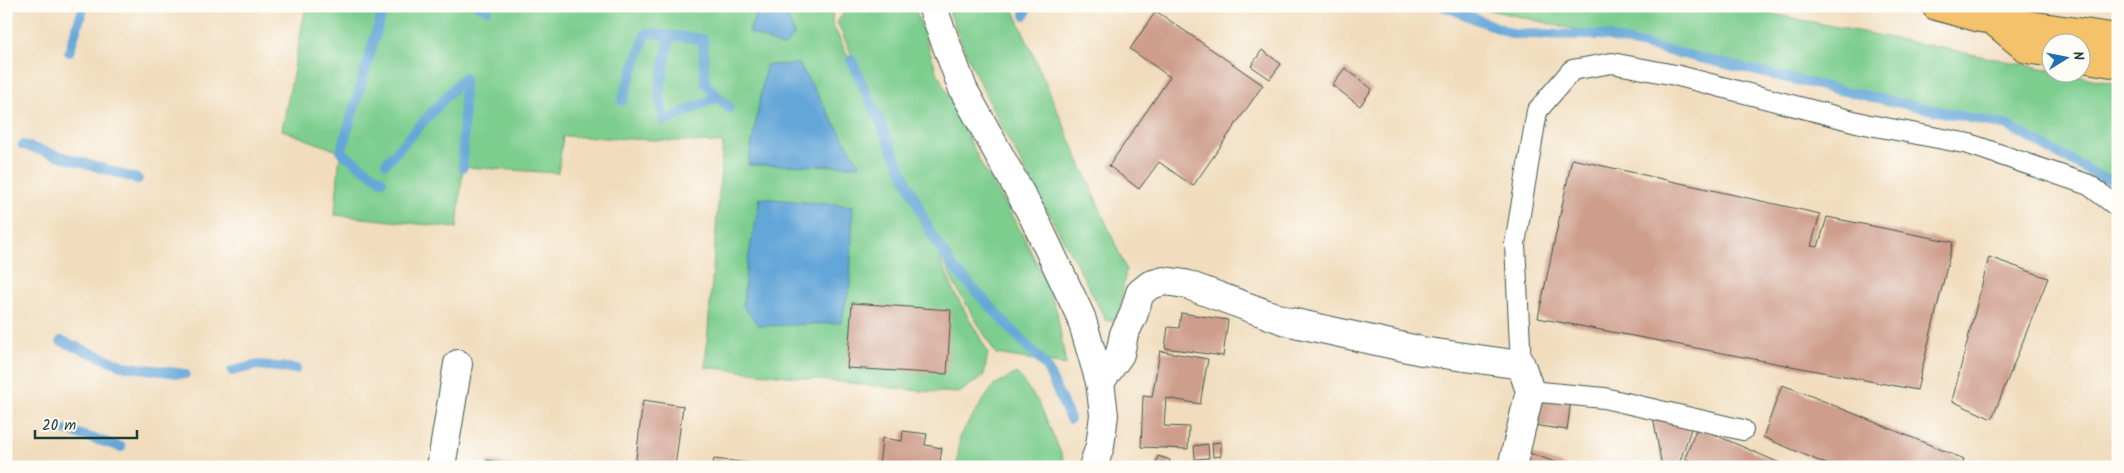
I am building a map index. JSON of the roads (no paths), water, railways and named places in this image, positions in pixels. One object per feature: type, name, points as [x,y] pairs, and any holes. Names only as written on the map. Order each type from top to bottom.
[{"type":"highway","points":[[1936,6],[1990,18],[2118,38]]},
{"type":"highway","points":[[1990,18],[2026,50],[2042,52]]},
{"type":"highway","points":[[2092,60],[2118,64]]},
{"type":"street","points":[[932,6],[963,89],[1034,218],[1081,317],[1100,382],[1104,415],[1100,446],[1093,467]]},
{"type":"street","points":[[1100,382],[1120,354],[1124,334],[1133,316],[1140,293],[1150,286],[1164,281],[1185,284],[1286,321],[1422,351],[1521,365],[1530,390],[1512,467]]},
{"type":"street","points":[[441,467],[458,364]]},
{"type":"lane","points":[[1521,365],[1515,244],[1537,111],[1572,70],[1612,63],[1675,75],[1865,124],[1969,144],[2089,186],[2118,207]]},
{"type":"lane","points":[[1530,390],[1604,398],[1743,430]]},
{"type":"water","points":[[767,11],[787,15],[794,35],[784,47],[749,32],[755,16]]},
{"type":"water","points":[[799,64],[860,166],[748,165],[766,65]]},
{"type":"water","points":[[760,198],[853,206],[850,285],[841,323],[759,326],[743,306],[746,269]]},
{"type":"waterway","points":[[69,52],[84,6]]},
{"type":"waterway","points":[[382,181],[341,152],[384,6]]},
{"type":"waterway","points":[[478,6],[487,9],[487,6]]},
{"type":"waterway","points":[[1025,15],[1027,6]]},
{"type":"waterway","points":[[1444,6],[1513,34],[1600,35],[1835,89],[2008,126],[2102,178],[2118,180]]},
{"type":"waterway","points":[[622,101],[646,33],[703,39],[705,83],[729,108]]},
{"type":"waterway","points":[[670,36],[659,95],[664,121],[718,97]]},
{"type":"waterway","points":[[851,59],[930,232],[952,266],[1046,366],[1070,419]]},
{"type":"waterway","points":[[386,163],[464,77],[463,167]]},
{"type":"waterway","points":[[23,145],[138,179]]},
{"type":"waterway","points":[[61,341],[124,366],[185,374]]},
{"type":"waterway","points":[[232,371],[258,365],[296,369]]},
{"type":"waterway","points":[[65,430],[121,447]]}]
